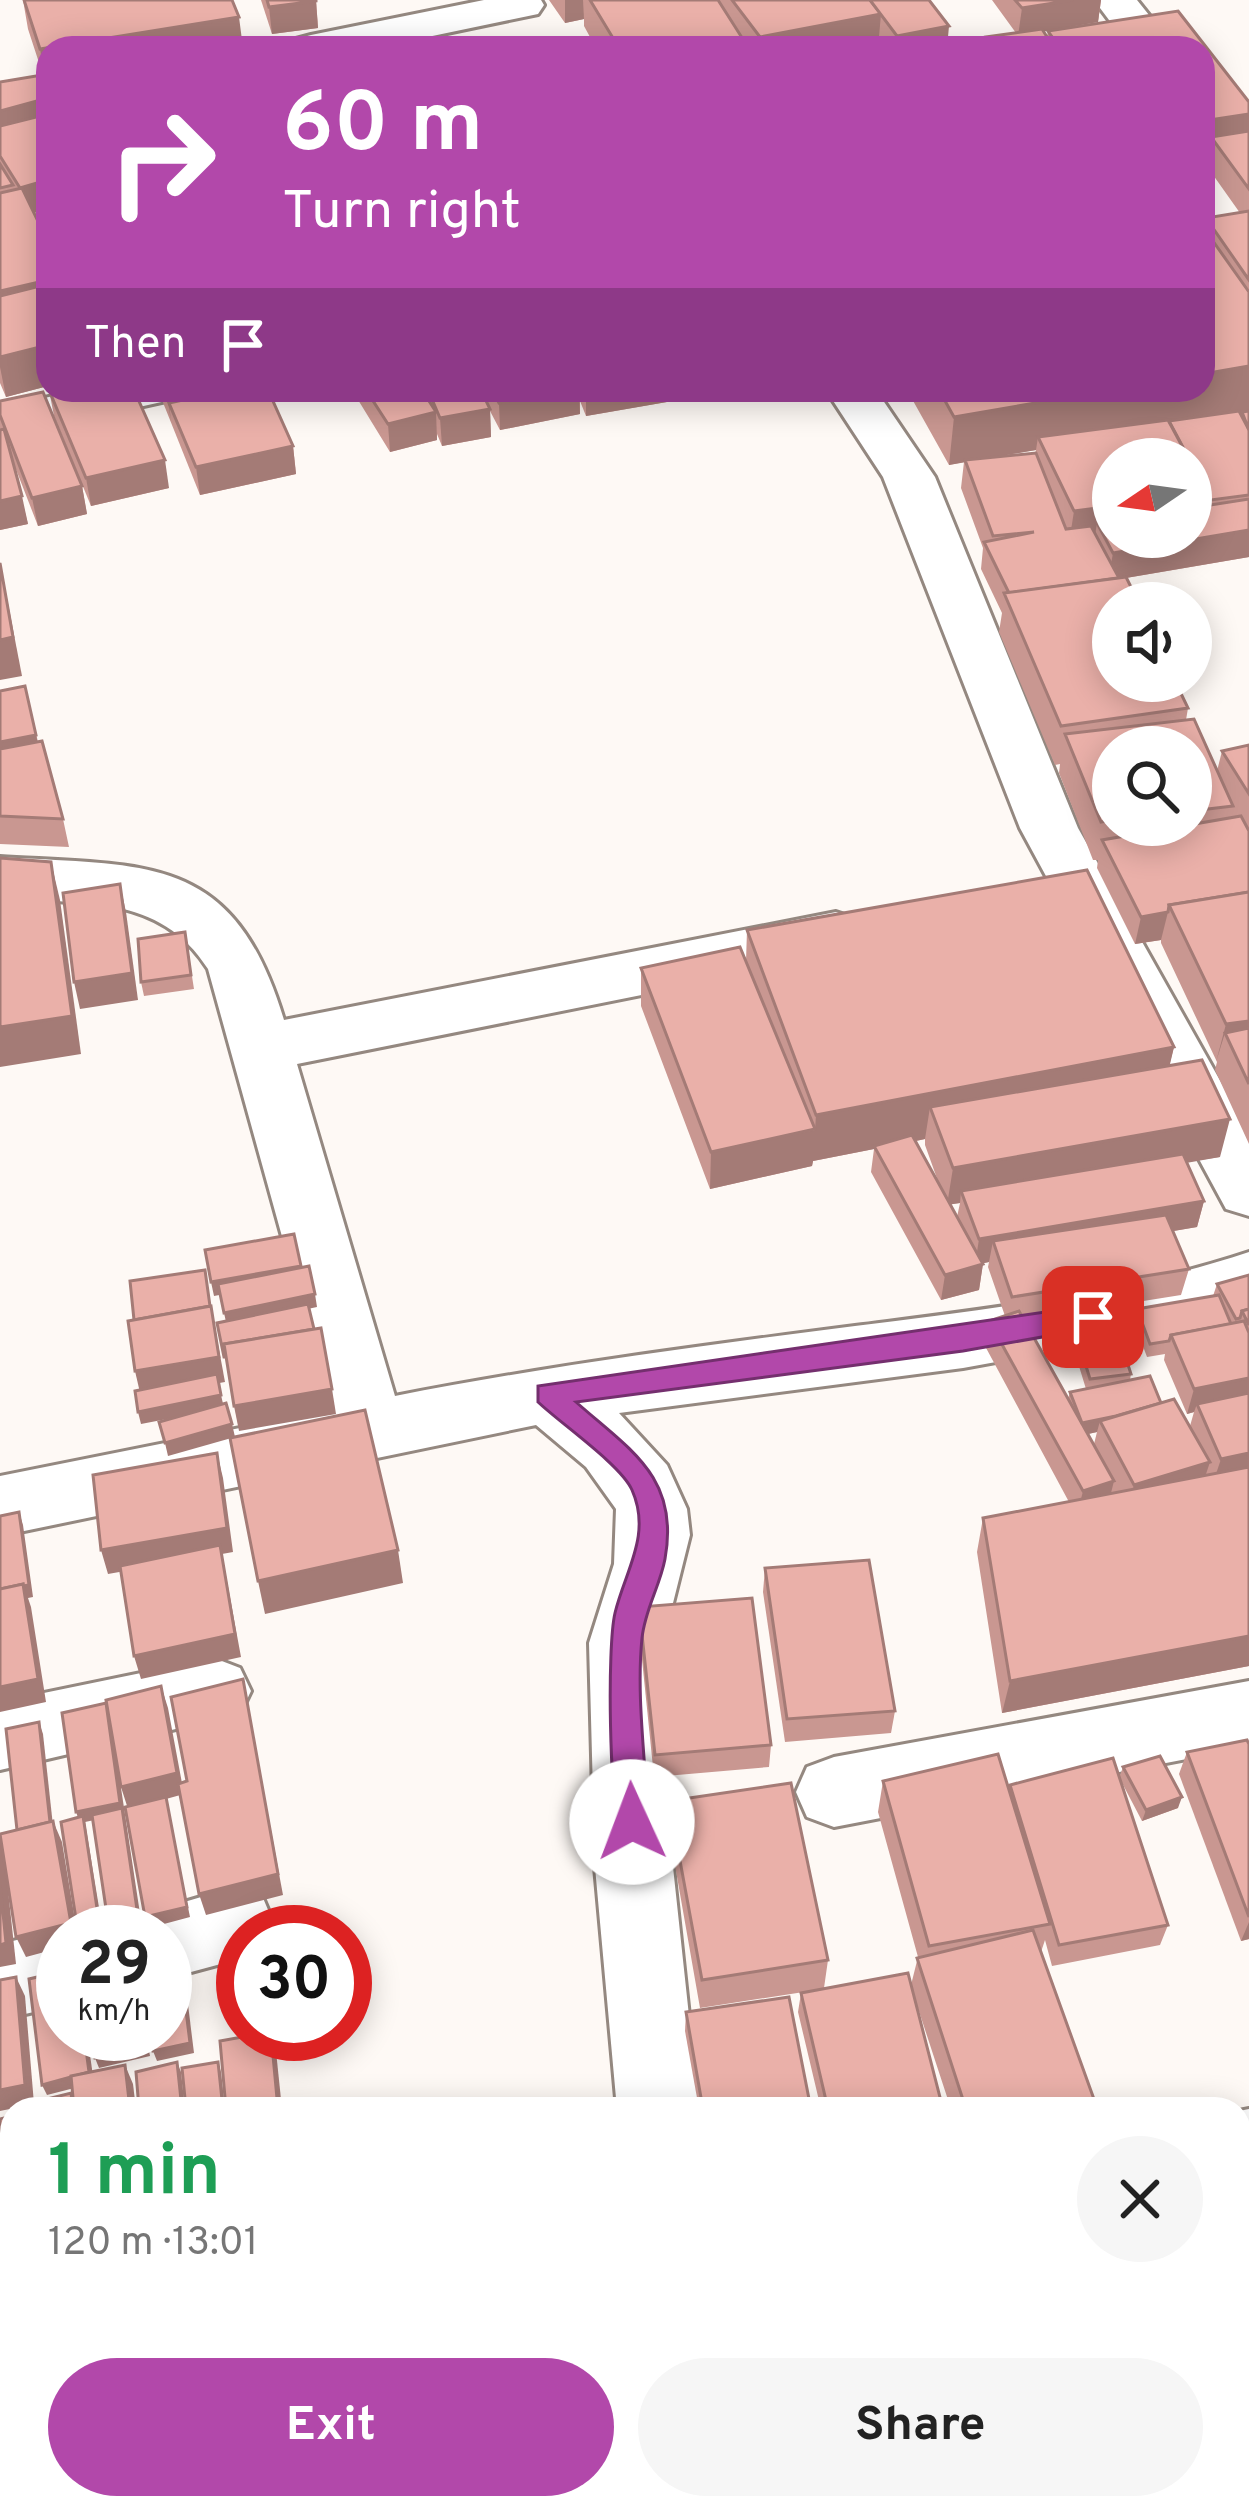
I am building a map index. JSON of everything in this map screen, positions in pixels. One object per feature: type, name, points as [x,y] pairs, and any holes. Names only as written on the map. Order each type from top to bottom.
[{"type":"street","points":[[1115,0],[1145,36]]},
{"type":"street","points":[[386,36],[530,13]]},
{"type":"street","points":[[0,423],[94,402]]},
{"type":"street","points":[[859,402],[909,477],[1049,828],[1057,891],[1249,1191]]},
{"type":"street","points":[[0,878],[105,884],[166,897],[208,922],[237,965],[369,1426]]},
{"type":"street","points":[[261,1048],[893,923]]},
{"type":"street","points":[[0,1506],[369,1426],[548,1394],[963,1340],[1198,1298],[1249,1280]]},
{"type":"street","points":[[548,1394],[643,1479],[654,1517],[650,1561],[630,1611],[626,1643],[634,1867],[657,2097]]},
{"type":"street","points":[[0,1736],[214,1691]]},
{"type":"street","points":[[834,1792],[1249,1714]]},
{"type":"street","points":[[0,1982],[36,1973]]},
{"type":"building","points":[[24,0],[232,0],[239,17],[121,36],[36,37]]},
{"type":"building","points":[[267,0],[316,0],[316,1],[269,7]]},
{"type":"building","points":[[590,0],[718,0],[741,36],[612,36]]},
{"type":"building","points":[[732,0],[870,0],[881,14],[765,36],[759,36]]},
{"type":"building","points":[[870,0],[929,0],[949,26],[897,36]]},
{"type":"building","points":[[1015,0],[1073,0],[1022,8]]},
{"type":"building","points":[[1178,11],[1198,36],[1052,36],[1048,31]]},
{"type":"building","points":[[1042,29],[1046,36],[993,36]]},
{"type":"building","points":[[1215,58],[1249,102],[1249,114],[1215,119]]},
{"type":"building","points":[[36,76],[36,101],[0,111],[0,82]]},
{"type":"building","points":[[36,117],[36,183],[20,188],[0,156],[0,126]]},
{"type":"building","points":[[1249,131],[1249,189],[1215,142],[1215,136]]},
{"type":"building","points":[[0,164],[13,185],[0,188]]},
{"type":"building","points":[[22,188],[36,217],[36,283],[0,291],[0,193]]},
{"type":"building","points":[[1249,211],[1249,280],[1215,231],[1215,217]]},
{"type":"building","points":[[1215,244],[1249,292],[1249,366],[1215,372]]},
{"type":"building","points":[[36,287],[36,348],[0,357],[0,296]]},
{"type":"building","points":[[36,393],[36,402],[47,402],[82,486],[32,498],[0,415],[0,401]]},
{"type":"building","points":[[54,402],[139,402],[165,460],[86,478]]},
{"type":"building","points":[[273,402],[293,446],[196,467],[169,403]]},
{"type":"building","points":[[374,402],[430,402],[436,412],[388,424]]},
{"type":"building","points":[[433,402],[487,402],[490,409],[440,418]]},
{"type":"building","points":[[946,402],[1041,402],[954,417]]},
{"type":"building","points":[[1239,411],[1249,430],[1249,495],[1212,500],[1212,438],[1178,438],[1169,421]]},
{"type":"building","points":[[1168,420],[1178,438],[1092,438],[1092,509],[1074,511],[1038,437]]},
{"type":"building","points":[[4,429],[22,496],[0,501],[0,430]]},
{"type":"building","points":[[1036,453],[1066,529],[1091,526],[1092,558],[1108,558],[1119,578],[1009,593],[984,542],[1034,532],[993,536],[965,460]]},
{"type":"building","points":[[1249,499],[1249,530],[1212,536],[1212,505]]},
{"type":"building","points":[[0,563],[13,637],[0,640]]},
{"type":"building","points":[[1126,577],[1128,582],[1092,582],[1092,702],[1185,702],[1188,708],[1061,726],[1004,593]]},
{"type":"building","points":[[25,686],[36,735],[0,742],[0,691]]},
{"type":"building","points":[[1194,719],[1197,726],[1134,726]]},
{"type":"building","points":[[1092,731],[1092,800],[1065,734]]},
{"type":"building","points":[[42,741],[63,819],[0,816],[0,749]]},
{"type":"building","points":[[1249,745],[1249,794],[1222,751]]},
{"type":"building","points":[[1212,759],[1233,806],[1212,808]]},
{"type":"building","points":[[1241,816],[1249,831],[1249,892],[1169,905],[1168,912],[1141,917],[1105,846],[1212,846],[1212,821]]},
{"type":"building","points":[[0,858],[51,862],[72,1016],[0,1027]]},
{"type":"building","points":[[1087,870],[1174,1047],[816,1115],[747,930]]},
{"type":"building","points":[[120,884],[132,973],[74,982],[63,893]]},
{"type":"building","points":[[1249,892],[1249,1021],[1226,1024],[1169,905]]},
{"type":"building","points":[[185,932],[191,975],[141,982],[138,939]]},
{"type":"building","points":[[740,947],[815,1129],[711,1152],[641,968]]},
{"type":"building","points":[[1249,1028],[1249,1084],[1225,1033]]},
{"type":"building","points":[[1202,1060],[1230,1119],[953,1168],[930,1107]]},
{"type":"building","points":[[912,1135],[983,1264],[945,1275],[874,1146]]},
{"type":"building","points":[[1183,1154],[1204,1201],[979,1239],[961,1191]]},
{"type":"building","points":[[1166,1215],[1189,1269],[1012,1297],[993,1241]]},
{"type":"building","points":[[294,1234],[301,1266],[211,1282],[205,1250]]},
{"type":"building","points":[[309,1266],[315,1294],[224,1313],[218,1284]]},
{"type":"building","points":[[205,1270],[210,1306],[134,1320],[130,1281]]},
{"type":"building","points":[[1249,1275],[1249,1309],[1236,1319],[1217,1284]]},
{"type":"building","points":[[1219,1295],[1231,1324],[1171,1335],[1169,1341],[1150,1344],[1137,1309]]},
{"type":"building","points":[[308,1304],[314,1329],[224,1344],[224,1357],[217,1323]]},
{"type":"building","points":[[211,1306],[219,1357],[135,1371],[128,1321]]},
{"type":"building","points":[[1110,1309],[1131,1374],[1090,1379],[1070,1314]]},
{"type":"building","points":[[1019,1311],[1114,1481],[1083,1491],[989,1321]]},
{"type":"building","points":[[1244,1321],[1249,1333],[1249,1378],[1194,1389],[1171,1335]]},
{"type":"building","points":[[321,1328],[332,1389],[234,1406],[224,1344]]},
{"type":"building","points":[[217,1374],[221,1395],[138,1412],[135,1391]]},
{"type":"building","points":[[1150,1376],[1161,1403],[1082,1423],[1070,1392]]},
{"type":"building","points":[[1249,1393],[1249,1453],[1221,1459],[1197,1404]]},
{"type":"building","points":[[1174,1399],[1210,1462],[1134,1485],[1100,1421]]},
{"type":"building","points":[[226,1403],[232,1424],[165,1443],[159,1422]]},
{"type":"building","points":[[365,1410],[398,1550],[258,1581],[230,1438]]},
{"type":"building","points":[[217,1453],[227,1528],[101,1550],[93,1475]]},
{"type":"building","points":[[1249,1467],[1249,1636],[1010,1681],[983,1518]]},
{"type":"building","points":[[19,1512],[29,1585],[0,1589],[0,1516]]},
{"type":"building","points":[[220,1545],[235,1634],[134,1656],[120,1566]]},
{"type":"building","points":[[869,1560],[895,1711],[787,1719],[765,1568]]},
{"type":"building","points":[[23,1584],[38,1679],[0,1687],[0,1589]]},
{"type":"building","points":[[752,1598],[771,1745],[655,1755],[639,1607]]},
{"type":"building","points":[[243,1679],[278,1874],[199,1894],[178,1784],[187,1781],[171,1697]]},
{"type":"building","points":[[161,1686],[177,1773],[121,1787],[106,1700]]},
{"type":"building","points":[[106,1703],[120,1803],[76,1812],[62,1713]]},
{"type":"building","points":[[39,1722],[50,1822],[17,1830],[6,1729]]},
{"type":"building","points":[[1247,1740],[1249,1744],[1249,1917],[1187,1752]]},
{"type":"building","points":[[998,1754],[1050,1924],[929,1946],[883,1781]]},
{"type":"building","points":[[1160,1756],[1182,1797],[1146,1810],[1123,1767]]},
{"type":"building","points":[[1113,1758],[1168,1925],[1059,1945],[1010,1785]]},
{"type":"building","points":[[791,1783],[828,1960],[702,1980],[669,1801]]},
{"type":"building","points":[[166,1797],[187,1905],[143,1905],[125,1807]]},
{"type":"building","points":[[122,1808],[136,1905],[105,1905],[92,1815]]},
{"type":"building","points":[[83,1816],[97,1905],[74,1905],[61,1822]]},
{"type":"building","points":[[53,1821],[68,1905],[36,1905],[36,1932],[16,1937],[0,1834]]},
{"type":"building","points":[[0,1883],[6,1943],[0,1945]]},
{"type":"building","points":[[1033,1930],[1093,2097],[962,2097],[917,1958]]},
{"type":"building","points":[[908,1973],[940,2097],[825,2097],[801,1993]]},
{"type":"building","points":[[16,1977],[25,2085],[0,2090],[0,1980]]},
{"type":"building","points":[[36,1977],[36,2036],[29,1979]]},
{"type":"building","points":[[789,1997],[809,2097],[701,2097],[686,2012]]},
{"type":"building","points":[[39,2061],[88,2061],[89,2072],[42,2085]]},
{"type":"building","points":[[222,2061],[274,2061],[277,2097],[225,2097]]},
{"type":"building","points":[[177,2062],[181,2097],[138,2097],[136,2072]]},
{"type":"building","points":[[218,2062],[222,2097],[185,2097],[182,2068]]},
{"type":"building","points":[[125,2065],[129,2097],[73,2097],[71,2076]]},
{"type":"route","points":[[632,1822],[626,1643],[630,1611],[650,1561],[654,1517],[643,1479],[548,1394],[628,1379],[963,1340],[1093,1317]]}]
